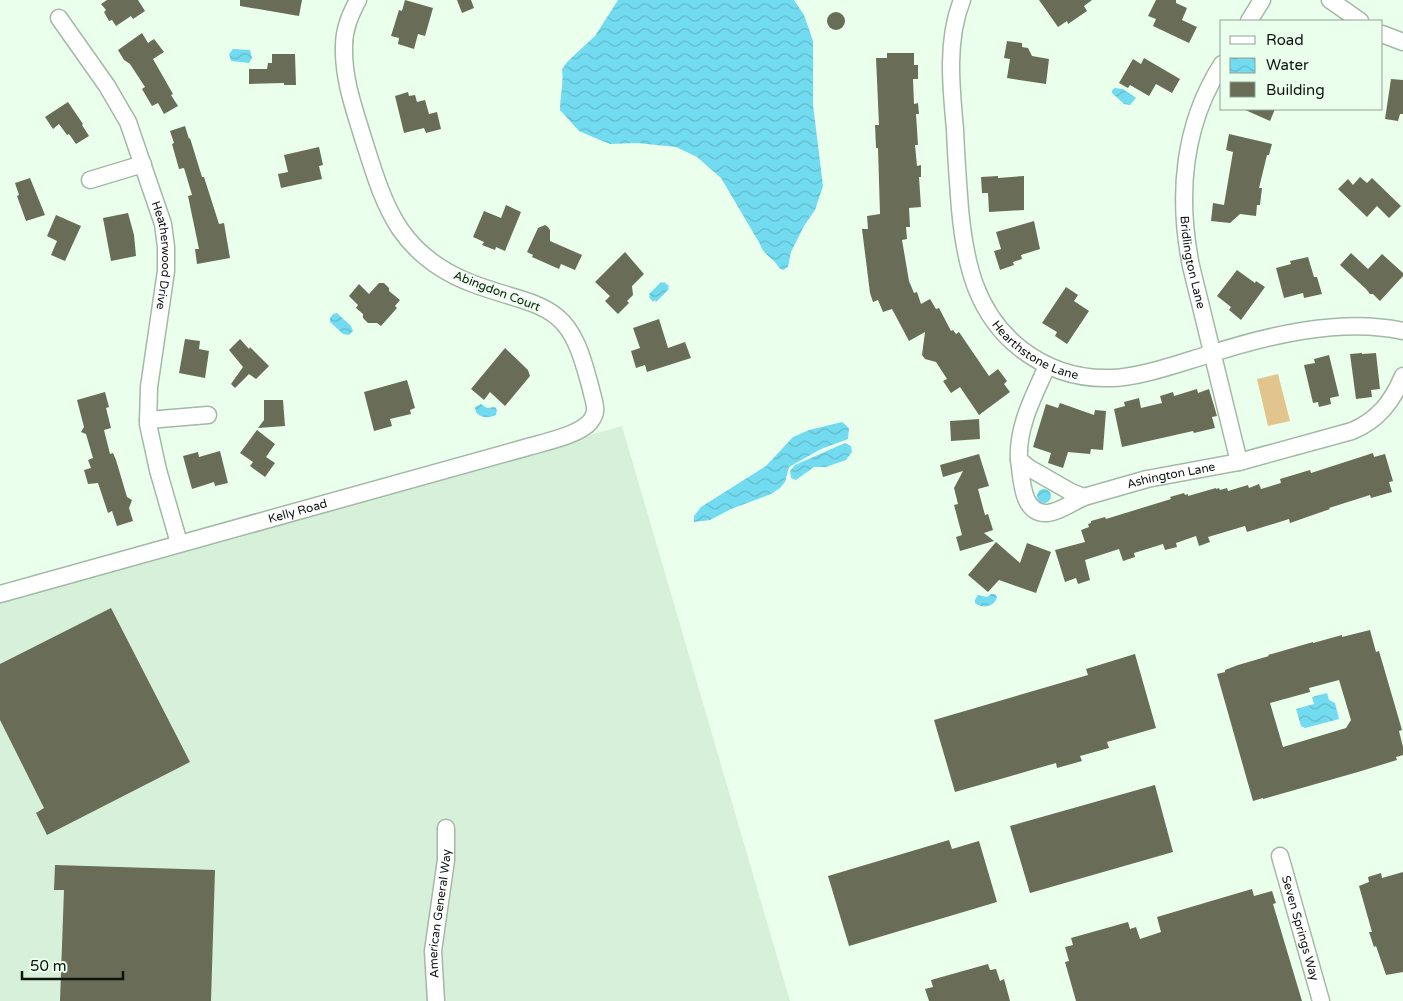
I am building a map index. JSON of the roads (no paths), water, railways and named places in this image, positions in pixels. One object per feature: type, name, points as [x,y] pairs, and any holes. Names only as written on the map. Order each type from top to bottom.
[{"type":"street","name":"Abingdon Court","points":[[358,0],[345,33],[345,77],[370,159],[390,213],[410,242],[424,257],[442,269],[460,279],[542,307],[563,322],[579,350],[585,366],[596,408],[591,421]]},
{"type":"street","name":"Hearthstone Lane","points":[[962,0],[954,24],[951,58],[959,191],[966,257],[980,298],[994,322],[1014,343],[1047,366],[1074,374],[1112,378],[1130,376],[1163,368],[1212,353],[1317,328],[1357,326],[1403,331]]},
{"type":"street","points":[[1249,20],[1262,0]]},
{"type":"street","points":[[1330,0],[1359,20]]},
{"type":"street","name":"Heatherwood Drive","points":[[59,18],[119,105],[128,122],[165,234],[167,258],[165,285],[149,387],[148,420],[154,454],[180,542]]},
{"type":"street","points":[[1383,34],[1403,42]]},
{"type":"street","name":"Bridlington Lane","points":[[1220,67],[1207,90],[1194,126],[1186,164],[1183,204],[1190,259],[1239,462]]},
{"type":"street","points":[[90,180],[143,164]]},
{"type":"street","points":[[1047,366],[1025,418],[1019,442],[1019,460],[1029,468],[1084,497]]},
{"type":"street","name":"Ashington Lane","points":[[1019,460],[1024,495],[1027,502],[1036,510],[1048,513],[1084,497],[1147,479],[1239,462],[1342,435],[1361,428],[1384,410],[1399,387],[1403,376]]},
{"type":"street","points":[[148,420],[208,415]]},
{"type":"street","name":"Kelly Road","points":[[0,594],[180,542],[528,447],[576,431],[585,427],[591,421]]},
{"type":"street","name":"American General Way","points":[[436,1001],[433,962],[434,942],[446,860],[446,828]]},
{"type":"street","name":"Seven Springs Way","points":[[1280,856],[1321,1001]]},
{"type":"water","points":[[618,0],[794,0],[804,15],[813,41],[813,105],[823,186],[815,210],[804,226],[791,252],[788,267],[783,270],[779,268],[761,248],[721,178],[697,157],[676,147],[637,143],[610,144],[579,131],[560,110],[562,69],[595,36]]},
{"type":"water","points":[[233,49],[250,50],[252,58],[249,63],[231,61],[229,54]]},
{"type":"water","points":[[1115,88],[1123,89],[1136,98],[1130,105],[1124,104],[1112,93],[1112,90]]},
{"type":"water","points":[[661,282],[669,286],[669,289],[656,302],[655,300],[653,302],[649,294]]},
{"type":"water","points":[[337,313],[351,326],[353,331],[349,335],[343,334],[330,322],[333,314]]},
{"type":"water","points":[[481,404],[487,408],[495,407],[497,410],[496,415],[482,417],[477,413],[475,407]]},
{"type":"water","points":[[842,422],[849,428],[848,439],[821,449],[789,467],[785,482],[780,488],[771,494],[731,509],[710,520],[694,522],[694,516],[701,507],[766,466],[793,437],[809,430]]},
{"type":"water","points":[[845,443],[851,446],[852,452],[846,460],[826,467],[814,467],[796,480],[791,478],[790,471],[795,465]]},
{"type":"water","points":[[1041,489],[1047,489],[1051,496],[1047,503],[1041,503],[1037,499],[1037,493]]},
{"type":"water","points":[[995,594],[997,597],[991,605],[981,606],[975,603],[978,595],[987,597]]},
{"type":"water","points":[[1327,693],[1329,700],[1335,703],[1339,719],[1305,728],[1301,726],[1296,709],[1314,704],[1312,697]]}]
